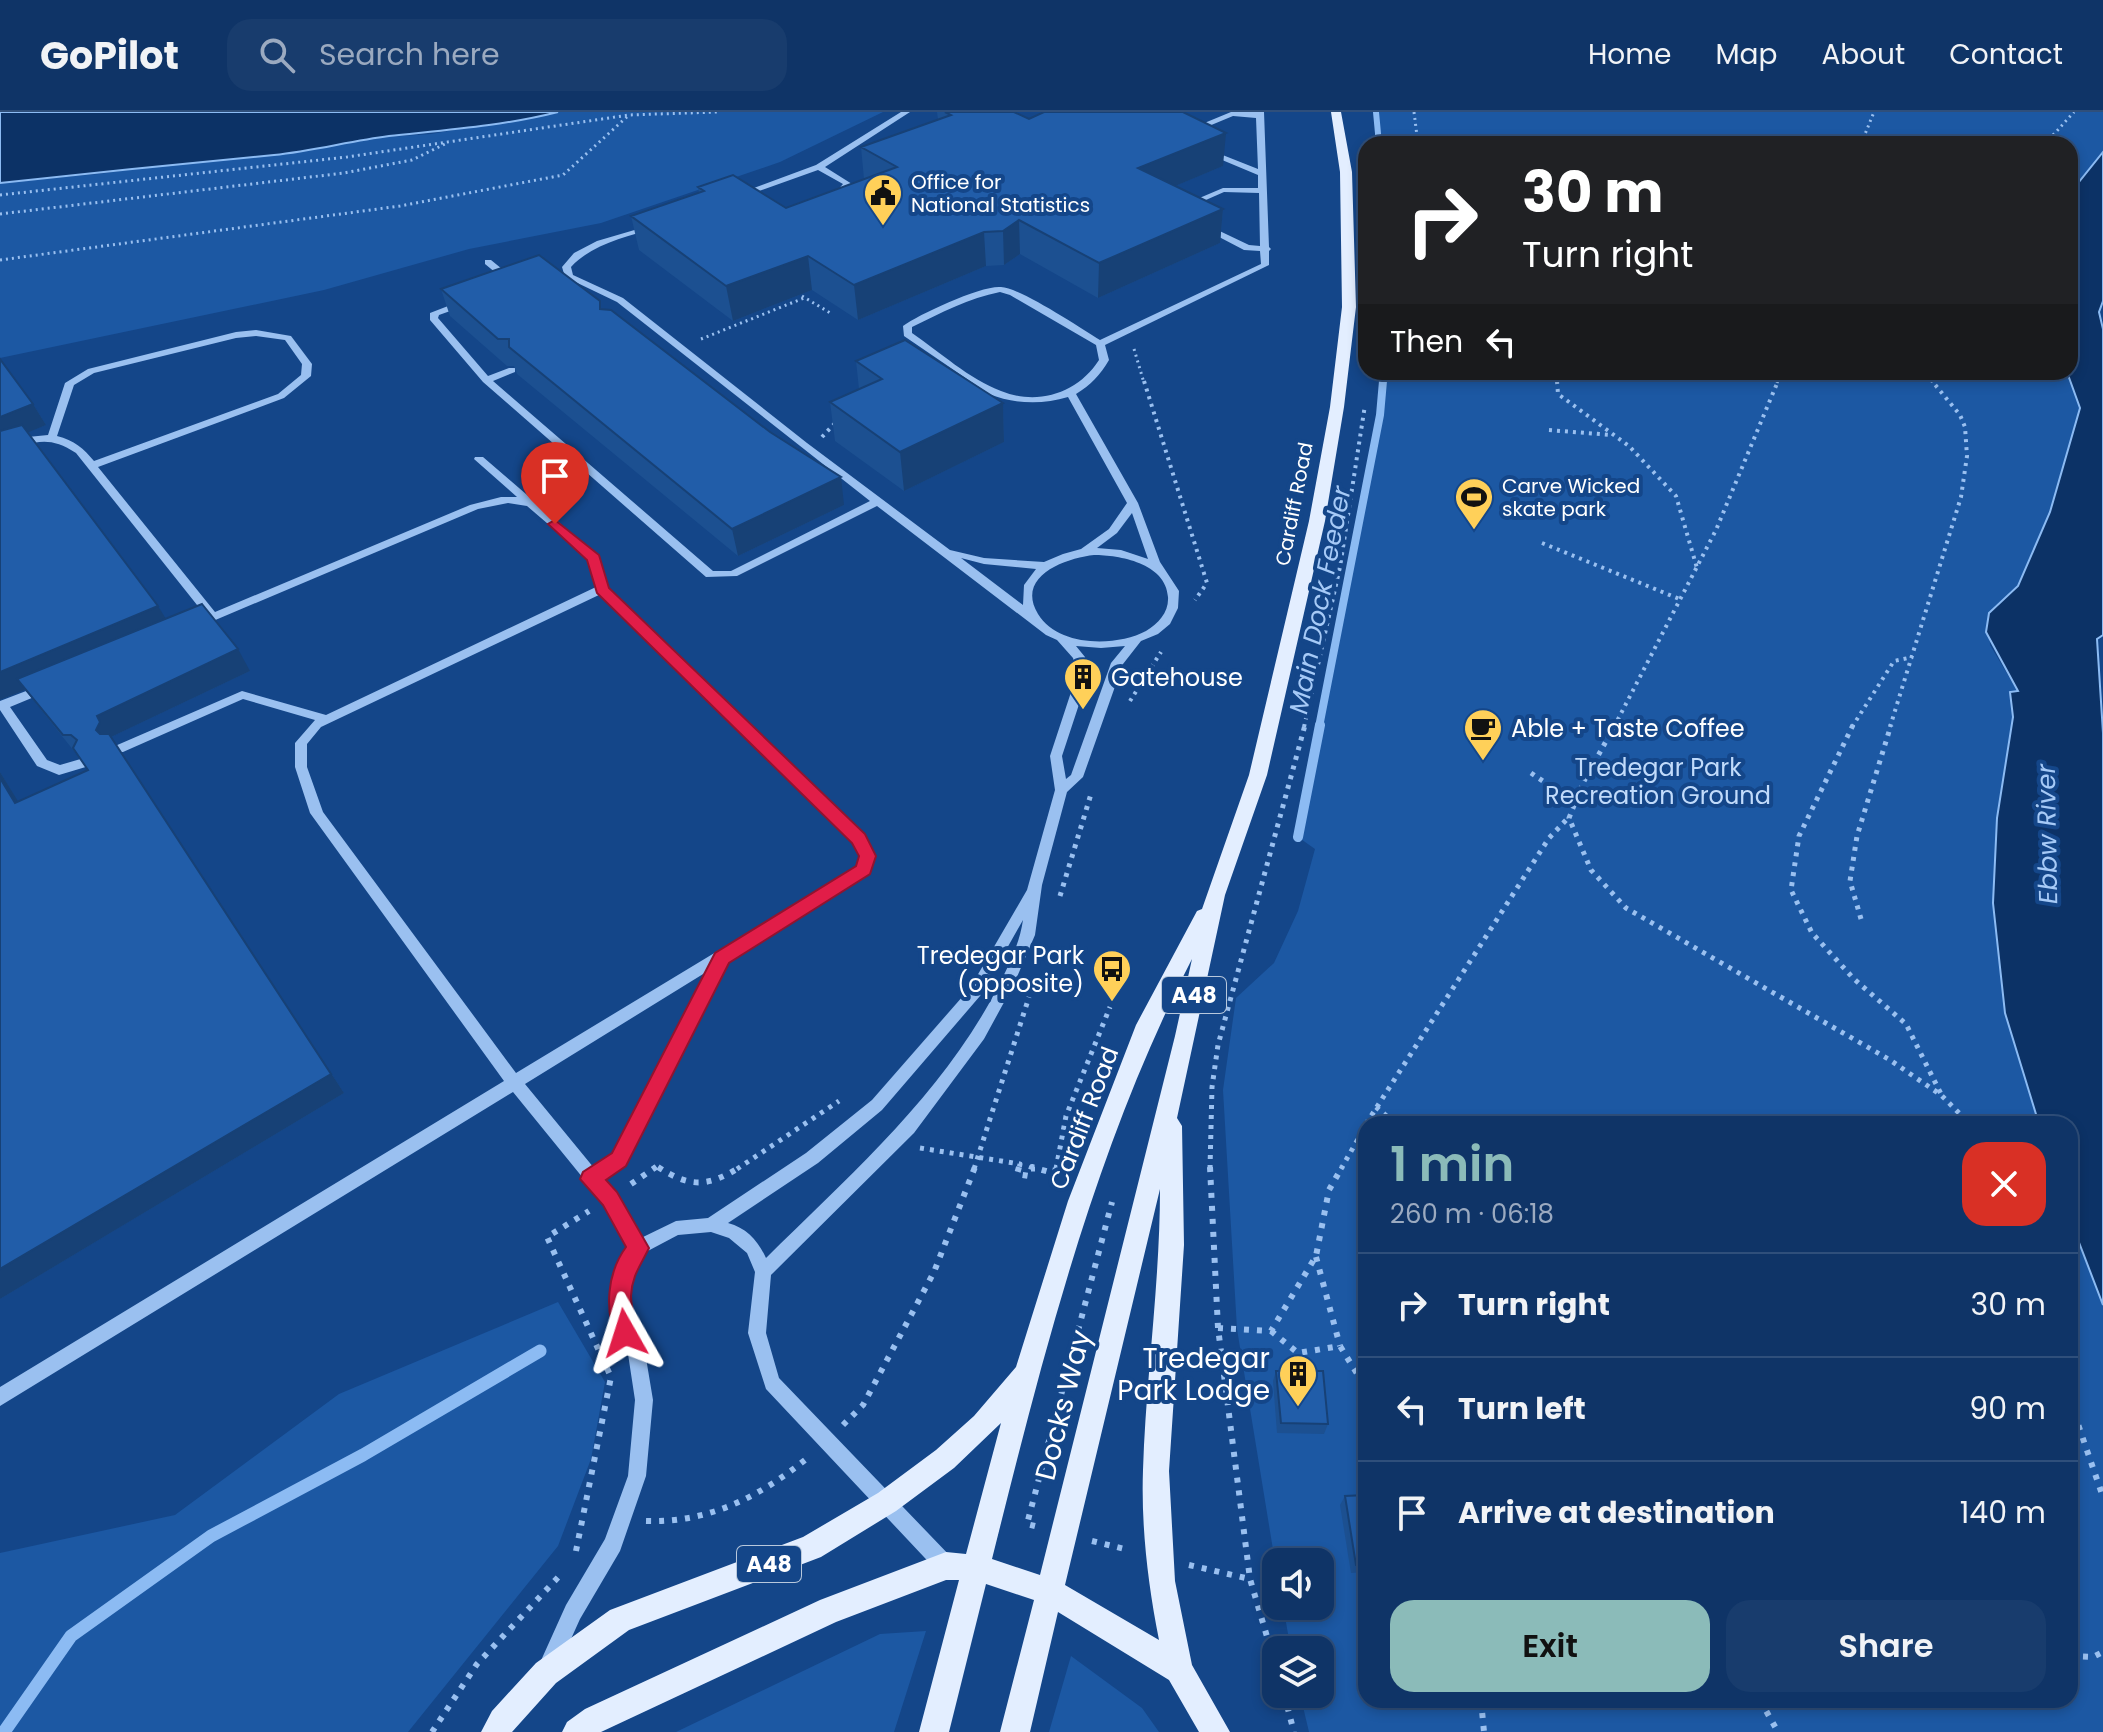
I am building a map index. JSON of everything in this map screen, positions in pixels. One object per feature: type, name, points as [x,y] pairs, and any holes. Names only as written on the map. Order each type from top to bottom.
[{"type":"main road","name":"Cardiff Road","points":[[1171,1094],[1215,895],[1258,775],[1283,679],[1317,521],[1337,407],[1349,307],[1346,172],[1336,112]]},
{"type":"main road","name":"Cardiff Road","points":[[1027,1371],[1086,1182],[1147,1025],[1215,895]]},
{"type":"main road","name":"Docks Way","points":[[1015,1732],[1171,1094]]},
{"type":"main road","name":"A48","points":[[1171,1094],[1172,1245],[1156,1471],[1161,1581],[1179,1670]]},
{"type":"main road","name":"Docks Way","points":[[934,1732],[1027,1371]]},
{"type":"main road","name":"A48","points":[[496,1732],[502,1721],[546,1673],[620,1620],[811,1547],[887,1502],[945,1459],[983,1425],[1027,1371]]},
{"type":"main road","points":[[577,1732],[595,1719],[830,1610],[946,1566],[978,1568],[1051,1592],[1179,1670],[1215,1732]]},
{"type":"street","points":[[747,206],[731,198],[819,167],[906,112]]},
{"type":"street","points":[[1100,344],[1265,265],[1267,249],[1260,114],[1232,114],[1185,133],[1181,138],[1192,145],[1262,174]]},
{"type":"street","points":[[819,167],[848,184],[827,206]]},
{"type":"street","points":[[1172,211],[1223,190],[1263,191]]},
{"type":"street","points":[[553,271],[566,267],[577,255],[596,246],[658,223]]},
{"type":"street","points":[[1197,224],[1247,248],[1267,249]]},
{"type":"street","points":[[596,246],[609,254]]},
{"type":"street","points":[[488,262],[515,284]]},
{"type":"street","points":[[566,267],[569,277],[620,300],[878,501],[1061,637],[1079,657],[1083,674],[1056,756],[1061,790],[1035,885],[1028,935],[1007,984],[979,1035],[898,1140],[763,1272]]},
{"type":"street","points":[[502,289],[528,280]]},
{"type":"street","points":[[1000,289],[1013,293],[1100,344],[1104,360],[1094,380],[1071,394],[1040,399],[1000,395],[907,334],[908,326],[987,291],[1000,289]]},
{"type":"street","points":[[475,299],[435,313],[433,318],[486,380],[710,575],[733,574],[878,501]]},
{"type":"street","points":[[634,323],[645,319]]},
{"type":"street","points":[[52,437],[70,383],[91,371],[256,333],[288,338],[307,364],[306,376],[281,396],[91,466]]},
{"type":"street","points":[[486,380],[512,370]]},
{"type":"street","points":[[1061,790],[1077,777],[1117,663],[1138,639],[1161,626],[1172,610],[1174,594],[1159,570],[1148,534],[1133,503],[1071,394]]},
{"type":"street","points":[[0,450],[33,438],[65,440],[91,466],[213,617]]},
{"type":"street","points":[[0,1397],[864,869],[868,856],[859,839],[602,589],[594,558],[479,459]]},
{"type":"street","points":[[199,623],[474,507],[519,500],[536,507]]},
{"type":"street","points":[[945,552],[984,561],[1045,566],[1084,552],[1113,531],[1133,503]]},
{"type":"street","points":[[1084,552],[1114,552],[1136,557],[1159,570]]},
{"type":"street","points":[[1034,619],[1027,605],[1027,589],[1045,566]]},
{"type":"street","points":[[602,589],[317,724],[301,743],[301,767],[317,813],[514,1082],[610,1199],[638,1248]]},
{"type":"street","points":[[1061,637],[1101,645],[1138,639]]},
{"type":"street","points":[[59,682],[3,705],[42,763],[59,770],[84,763]]},
{"type":"street","points":[[119,749],[242,695],[327,719]]},
{"type":"street","points":[[711,1225],[812,1158],[877,1105],[975,992],[1035,885]]},
{"type":"street","points":[[591,1179],[619,1159],[722,958]]},
{"type":"street","points":[[546,1673],[573,1612],[613,1544],[637,1476],[644,1400],[636,1352],[625,1333],[620,1297],[624,1268],[638,1248],[661,1233],[676,1228],[711,1225],[734,1232],[753,1248],[763,1272],[757,1333],[772,1383],[946,1566]]},
{"type":"path","points":[[0,195],[234,171],[629,115],[717,112]]},
{"type":"path","points":[[1414,112],[1417,136]]},
{"type":"path","points":[[1864,136],[1874,112]]},
{"type":"path","points":[[2052,136],[2074,112]]},
{"type":"path","points":[[0,260],[400,206],[563,175],[629,115]]},
{"type":"path","points":[[0,214],[344,173],[412,160],[451,141]]},
{"type":"path","points":[[791,289],[832,314]]},
{"type":"path","points":[[681,347],[804,298]]},
{"type":"path","points":[[1557,380],[1558,394],[1629,446],[1676,496],[1697,569]]},
{"type":"path","points":[[1371,1116],[1549,838],[1569,818],[1574,802],[1697,569],[1756,442],[1778,380]]},
{"type":"path","points":[[1861,919],[1850,881],[1857,836],[1961,497],[1968,458],[1968,431],[1960,412],[1946,392],[1932,380]]},
{"type":"path","points":[[1267,1636],[1250,1579],[1218,1328],[1209,1188],[1212,1087],[1218,1045],[1305,734],[1331,611],[1365,401]]},
{"type":"path","points":[[821,438],[842,417]]},
{"type":"path","points":[[1549,430],[1615,435]]},
{"type":"path","points":[[1542,543],[1682,600]]},
{"type":"path","points":[[1913,657],[1894,661],[1855,721],[1799,836],[1791,890],[1812,933],[1854,979],[1906,1024],[1941,1095]]},
{"type":"path","points":[[1531,773],[1574,802]]},
{"type":"path","points":[[1569,818],[1591,870],[1626,908],[1890,1060],[1941,1095],[1962,1116]]},
{"type":"path","points":[[585,1511],[622,1519],[673,1524],[707,1516],[778,1484],[827,1441],[863,1405],[877,1379],[934,1272],[979,1157],[1020,1164],[1017,1174],[1029,1176],[1032,1167],[1055,1173],[1066,1116],[1110,1007]]},
{"type":"path","points":[[1376,1107],[1387,1116]]},
{"type":"path","points":[[1271,1331],[1316,1256],[1329,1190],[1358,1138]]},
{"type":"path","points":[[1316,1256],[1340,1346],[1358,1375]]},
{"type":"path","points":[[1218,1328],[1271,1331],[1298,1353],[1340,1346]]},
{"type":"path","points":[[2078,1424],[2103,1497]]},
{"type":"path","points":[[2078,1656],[2093,1657],[2103,1652]]},
{"type":"path","points":[[1288,1708],[1294,1732]]},
{"type":"path","points":[[1482,1708],[1484,1732]]},
{"type":"path","points":[[1764,1708],[1778,1732]]},
{"type":"green space","points":[[558,112],[883,112],[780,162],[601,223],[469,249],[324,290],[0,358],[0,183],[431,134]]},
{"type":"green space","points":[[1376,112],[2103,112],[2103,152],[2078,183],[2078,136],[1378,136]]},
{"type":"green space","name":"Tredegar Park Recreation Ground","points":[[1383,380],[2070,380],[2080,408],[2050,512],[2018,586],[1989,613],[1990,645],[2018,692],[2010,692],[2013,717],[1997,818],[2005,1013],[2037,1116],[1358,1116],[1358,1708],[2078,1708],[2078,1240],[2103,1305],[2103,1732],[1309,1732],[1303,1708],[1334,1708],[1334,1636],[1288,1636],[1286,1620],[1334,1620],[1334,1548],[1273,1548],[1237,1329],[1223,1090],[1236,998],[1274,963],[1298,911],[1315,849],[1298,837],[1380,415]]},
{"type":"green space","points":[[558,1302],[605,1382],[591,1459],[558,1546],[408,1732],[0,1732],[0,1553],[175,1515],[339,1394]]},
{"type":"green space","points":[[926,1631],[894,1732],[676,1732],[880,1634]]},
{"type":"green space","points":[[1071,1656],[1142,1708],[1159,1732],[1049,1732]]},
{"type":"water","points":[[0,112],[558,112],[289,153],[0,183]]},
{"type":"water","name":"Ebbw River","points":[[2103,152],[2103,301],[2099,312],[2103,329],[2103,635],[2097,639],[2103,733],[2103,1305],[2078,1240],[2078,1116],[2037,1116],[2005,1013],[1993,903],[1997,818],[2013,717],[2010,692],[2018,691],[1986,632],[1989,613],[2018,586],[2050,512],[2080,408],[2070,380],[2078,380],[2078,183]]},
{"type":"building","points":[[945,112],[1014,112],[1029,119],[1044,112],[1183,112],[1226,133],[1138,168],[1223,209],[1099,263],[1019,220],[1003,231],[984,232],[854,285],[808,256],[726,286],[631,216],[704,191],[698,187],[733,175],[786,208],[897,167],[861,147],[951,115]]},
{"type":"building","points":[[539,255],[600,301],[600,309],[611,310],[770,432],[841,477],[732,529],[509,347],[509,339],[498,339],[441,289]]},
{"type":"building","points":[[905,340],[1003,403],[900,452],[830,402],[882,379],[856,361]]},
{"type":"building","points":[[0,359],[33,404],[0,417]]},
{"type":"building","points":[[22,425],[158,606],[0,672],[0,431]]},
{"type":"building","points":[[202,604],[238,649],[97,716],[100,722],[96,730],[100,734],[109,734],[331,1074],[0,1269],[0,778],[15,803],[88,770],[73,748],[77,740],[71,735],[63,735],[17,679]]},
{"type":"building","name":"Tredegar Park Lodge","points":[[1276,1371],[1323,1371],[1328,1424],[1281,1423]]},
{"type":"building","points":[[1358,1495],[1358,1565],[1356,1565],[1345,1496]]},
{"type":"waterway","name":"Main Dock Feeder","points":[[1376,112],[1378,136]]},
{"type":"waterway","name":"Main Dock Feeder","points":[[1319,727],[1380,415],[1383,381]]},
{"type":"waterway","name":"Main Dock Feeder","points":[[1298,837],[1320,725]]},
{"type":"waterway","points":[[4,1732],[71,1636],[211,1536],[363,1455],[540,1351]]},
{"type":"place","name":"Office for National Statistics","points":[[883,227]]},
{"type":"place","name":"Carve Wicked skate park","points":[[1474,531]]},
{"type":"place","name":"Gatehouse","points":[[1083,711]]},
{"type":"place","name":"Able + Taste Coffee","points":[[1483,762]]},
{"type":"place","name":"Tredegar Park (opposite)","points":[[1112,1003]]},
{"type":"place","name":"Tredegar Park Lodge","points":[[1298,1408]]},
{"type":"route","points":[[555,524],[594,558],[602,589],[859,839],[868,856],[864,869],[722,958],[619,1159],[591,1179],[610,1199],[638,1248],[624,1268],[620,1297],[625,1333]]}]
